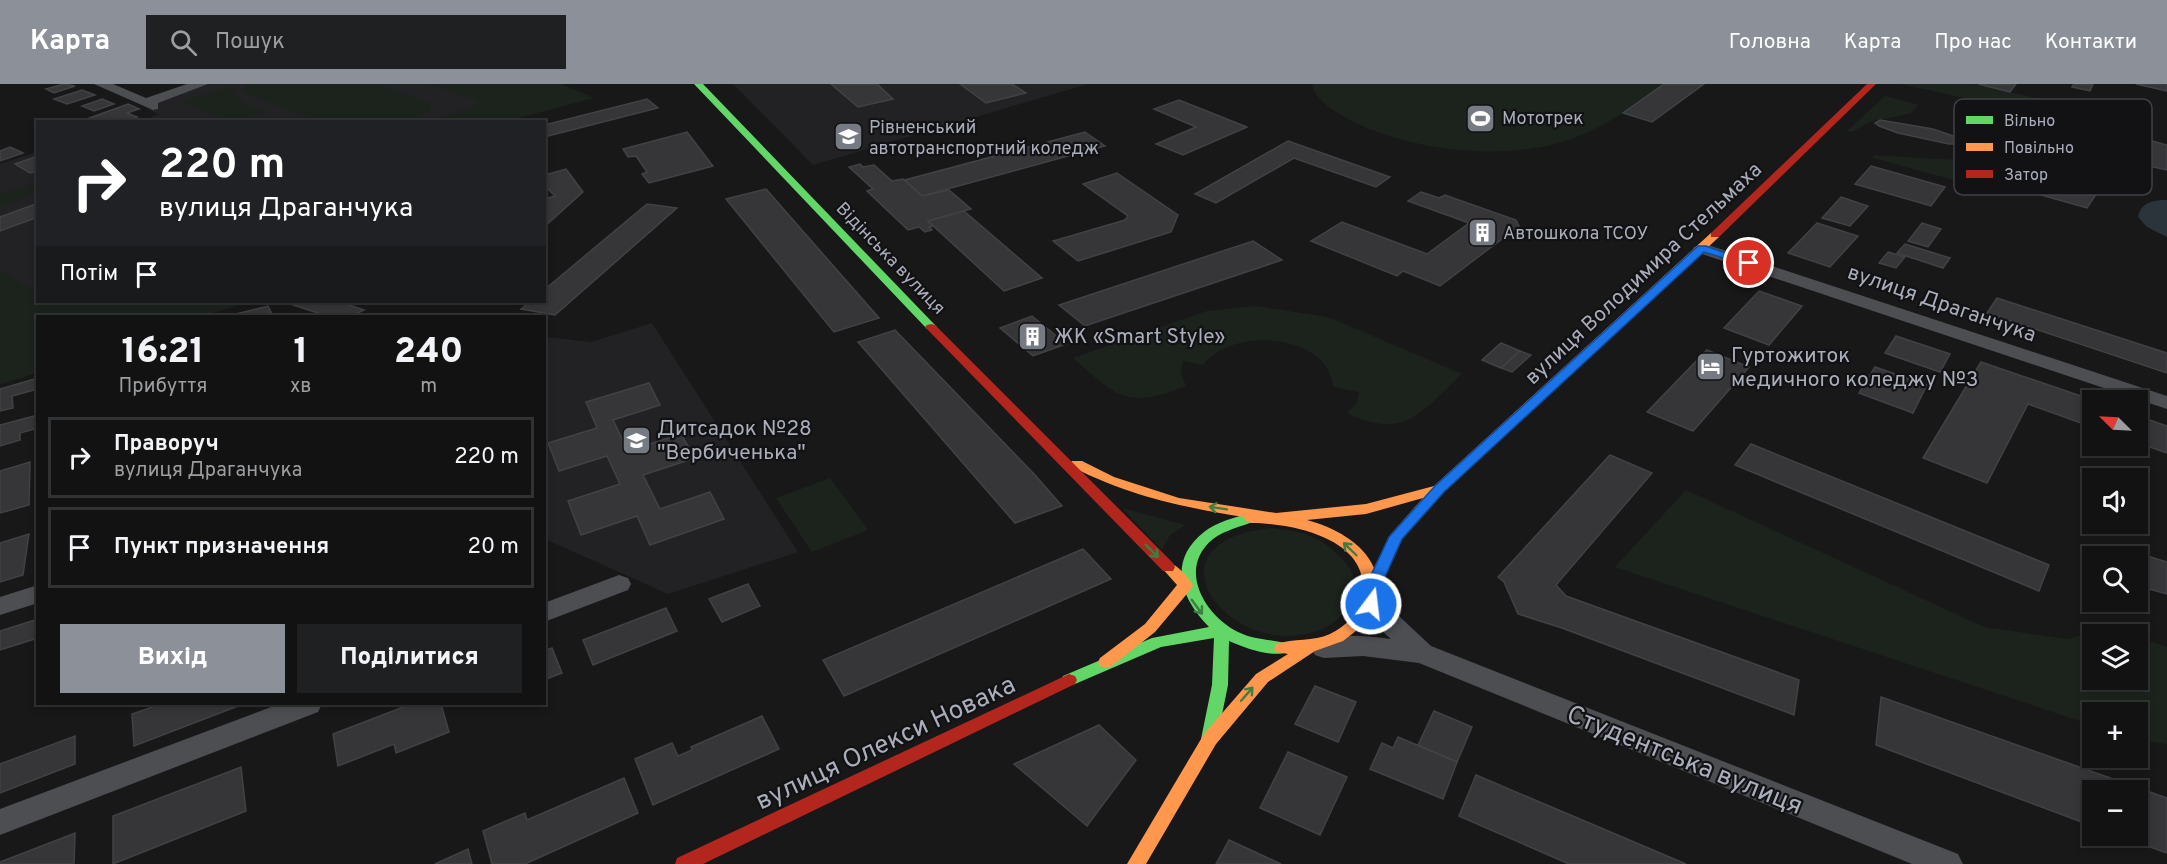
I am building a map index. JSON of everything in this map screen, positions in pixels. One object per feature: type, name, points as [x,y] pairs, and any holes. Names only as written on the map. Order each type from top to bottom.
[{"type":"main road","name":"Відінська вулиця","points":[[698,84],[1011,410],[1059,455],[1186,585]]},
{"type":"main road","name":"вулиця Володимира Стельмаха","points":[[1372,588],[1396,537],[1439,489],[1702,248],[1872,84]]},
{"type":"main road","name":"Відінська вулиця","points":[[1059,455],[1109,480],[1178,502],[1276,518]]},
{"type":"main road","name":"вулиця Володимира Стельмаха","points":[[1276,518],[1365,509],[1439,489]]},
{"type":"main road","points":[[1276,518],[1312,526],[1330,533],[1351,548],[1366,567],[1372,588],[1371,604],[1356,626],[1331,642],[1309,648],[1264,647],[1222,631],[1205,618],[1192,602],[1186,585],[1186,566],[1194,549],[1208,535],[1227,524],[1251,519],[1276,518]]},
{"type":"main road","name":"вулиця Олекси Новака","points":[[1106,662],[1150,628],[1186,585]]},
{"type":"main road","points":[[1210,739],[1220,685],[1222,631]]},
{"type":"main road","name":"вулиця Олекси Новака","points":[[684,864],[1106,662],[1158,642],[1222,631]]},
{"type":"main road","points":[[1136,864],[1210,739],[1262,678],[1309,648]]},
{"type":"street","points":[[101,84],[149,105],[201,84]]},
{"type":"street","name":"вулиця Драганчука","points":[[1702,248],[2167,404]]},
{"type":"street","points":[[546,612],[619,584]]},
{"type":"street","points":[[1372,588],[1390,623],[1422,653]]},
{"type":"street","points":[[0,606],[36,595]]},
{"type":"street","points":[[1309,648],[1364,646],[1422,653]]},
{"type":"street","name":"Студентська вулиця","points":[[1422,653],[1947,864]]},
{"type":"street","points":[[0,822],[305,705]]},
{"type":"shaded area","points":[[204,84],[429,84],[484,102],[436,120],[144,120],[159,114],[147,109],[157,106],[150,102]]},
{"type":"shaded area","points":[[247,84],[378,84],[429,103],[431,109],[417,120],[314,120],[246,93],[244,88]]},
{"type":"shaded area","points":[[429,84],[561,84],[594,98],[511,120],[436,120],[483,102]]},
{"type":"shaded area","name":"Рівненський автотранспортний коледж","points":[[733,84],[1088,84],[813,165]]},
{"type":"shaded area","name":"Мототрек","points":[[1312,84],[1664,84],[1617,117],[1579,136],[1539,147],[1511,151],[1482,151],[1422,144],[1367,128],[1329,107],[1316,94]]},
{"type":"shaded area","points":[[1901,84],[1973,84],[2041,99],[1969,99]]},
{"type":"shaded area","points":[[234,85],[236,96],[240,100],[267,112],[243,120],[227,120],[182,102]]},
{"type":"shaded area","points":[[1885,96],[1918,105],[1909,114],[1872,121],[1852,132],[1847,131]]},
{"type":"shaded area","points":[[36,152],[36,303],[247,303],[205,315],[36,315],[36,373],[0,384],[0,164]]},
{"type":"shaded area","points":[[1873,155],[1954,160],[1954,180],[1873,158]]},
{"type":"shaded area","points":[[36,180],[36,193],[0,207],[0,194]]},
{"type":"shaded area","points":[[2167,200],[2167,237],[2147,227],[2138,217],[2142,208],[2148,203]]},
{"type":"shaded area","points":[[0,270],[31,289],[36,287],[36,303],[247,303],[205,315],[36,315],[36,373],[0,384]]},
{"type":"shaded area","points":[[1255,306],[1328,317],[1462,374],[1435,400],[1411,418],[1399,423],[1384,424],[1367,421],[1347,413],[1357,403],[1359,392],[1333,387],[1328,369],[1315,355],[1298,346],[1277,341],[1235,344],[1217,353],[1203,365],[1183,361],[1181,372],[1186,386],[1150,397],[1136,398],[1113,391],[1073,358],[1207,311]]},
{"type":"shaded area","name":"Дитсадок №28 \"Вербиченька\"","points":[[652,323],[798,552],[668,594],[546,539],[546,337],[591,342]]},
{"type":"shaded area","points":[[830,478],[868,530],[812,552],[776,498]]},
{"type":"shaded area","points":[[1686,490],[1984,627],[2067,639],[2082,635],[2082,690],[2148,690],[2148,640],[2167,647],[2167,744],[2148,741],[2148,702],[2082,702],[2082,722],[1615,567]]},
{"type":"shaded area","points":[[1122,508],[1185,525],[1170,535],[1162,550]]},
{"type":"shaded area","points":[[1272,528],[1316,538],[1337,554],[1350,569],[1355,588],[1353,597],[1343,614],[1328,626],[1320,630],[1287,636],[1256,630],[1230,616],[1212,597],[1204,575],[1210,554],[1232,538]]},
{"type":"building","points":[[64,84],[75,86],[54,93],[46,89]]},
{"type":"building","points":[[831,84],[877,84],[893,99],[858,107]]},
{"type":"building","points":[[960,84],[1012,84],[1026,93],[986,103]]},
{"type":"building","points":[[1664,84],[1704,84],[1652,122],[1623,113]]},
{"type":"building","points":[[1978,84],[2016,84],[2010,92]]},
{"type":"building","points":[[2074,84],[2093,84],[2090,91],[2072,87]]},
{"type":"building","points":[[2136,84],[2167,84],[2167,91]]},
{"type":"building","points":[[82,90],[95,95],[67,104],[54,99]]},
{"type":"building","points":[[102,99],[114,104],[94,111],[82,106]]},
{"type":"building","points":[[647,99],[658,108],[546,136],[546,124]]},
{"type":"building","points":[[1179,100],[1247,127],[1183,155],[1156,144],[1196,127],[1154,109]]},
{"type":"building","points":[[128,104],[139,109],[127,113],[137,117],[129,120],[84,120]]},
{"type":"building","points":[[1880,120],[1933,129],[1953,136],[1954,144],[1898,133],[1875,123]]},
{"type":"building","points":[[687,132],[713,166],[649,183],[642,174],[647,172],[636,156],[628,157],[623,149]]},
{"type":"building","points":[[1085,132],[1105,146],[922,196],[905,180]]},
{"type":"building","points":[[1288,141],[1390,177],[1376,187],[1294,158],[1216,203],[1195,194]]},
{"type":"building","points":[[2152,141],[2167,145],[2167,170],[2152,167]]},
{"type":"building","points":[[10,147],[23,153],[0,161],[0,151]]},
{"type":"building","points":[[36,157],[36,172],[30,173],[15,164]]},
{"type":"building","points":[[860,164],[863,167],[874,165],[892,181],[903,179],[922,196],[949,190],[971,209],[928,221],[933,226],[929,227],[932,230],[925,232],[919,227],[908,230],[867,191],[873,189],[849,167]]},
{"type":"building","points":[[1871,166],[1945,187],[1931,206],[1855,184]]},
{"type":"building","points":[[566,169],[583,192],[546,225],[546,198],[555,196],[546,187],[546,174]]},
{"type":"building","points":[[1117,173],[1178,215],[1171,232],[1078,261],[1053,241],[1125,220],[1128,216],[1083,184]]},
{"type":"building","points":[[766,189],[879,318],[834,332],[726,199]]},
{"type":"building","name":"Автошкола ТСОУ","points":[[1421,192],[1439,198],[1445,195],[1516,220],[1519,226],[1440,286],[1403,271],[1397,276],[1311,241],[1342,222],[1427,254],[1469,223],[1408,201]]},
{"type":"building","points":[[2041,195],[2096,195],[2087,208]]},
{"type":"building","points":[[1841,197],[1868,206],[1850,226],[1822,218]]},
{"type":"building","points":[[36,204],[36,218],[0,231],[0,217]]},
{"type":"building","points":[[647,204],[677,208],[555,315],[521,309],[529,303],[546,303],[546,288]]},
{"type":"building","points":[[964,211],[1042,278],[1004,291],[928,221]]},
{"type":"building","points":[[1817,223],[1858,236],[1830,267],[1788,253]]},
{"type":"building","points":[[1922,223],[1941,229],[1928,247],[1908,241]]},
{"type":"building","points":[[1253,241],[1282,260],[1085,326],[1059,305]]},
{"type":"building","points":[[1905,244],[1950,258],[1943,268],[1897,253]]},
{"type":"building","points":[[1888,252],[1905,257],[1896,268],[1879,263]]},
{"type":"building","points":[[1759,291],[1802,306],[1769,345],[1724,328]]},
{"type":"building","points":[[1997,298],[2167,353],[2167,373],[1987,313]]},
{"type":"building","points":[[287,303],[343,303],[364,310],[354,315],[324,315]]},
{"type":"building","points":[[268,306],[272,315],[232,315]]},
{"type":"building","name":"ЖК «Smart Style»","points":[[1032,316],[1066,344],[1033,356],[1000,328]]},
{"type":"building","points":[[895,330],[1062,506],[1015,523],[858,342]]},
{"type":"building","points":[[1896,336],[1950,354],[1940,372],[1885,353]]},
{"type":"building","points":[[1501,343],[1520,351],[1501,368],[1482,360]]},
{"type":"building","points":[[1707,350],[1749,367],[1693,431],[1647,412]]},
{"type":"building","points":[[1520,351],[1531,355],[1512,372],[1501,368]]},
{"type":"building","points":[[1981,362],[2082,396],[2082,423],[2028,404],[1987,483],[1923,458]]},
{"type":"building","points":[[1875,367],[1927,385],[1913,413],[1859,393]]},
{"type":"building","points":[[36,379],[36,390],[12,396],[13,408],[0,411],[0,389]]},
{"type":"building","points":[[649,383],[660,405],[613,420],[628,451],[681,434],[695,458],[643,475],[660,509],[710,492],[724,519],[650,545],[637,516],[581,535],[568,501],[620,484],[607,456],[559,471],[548,443],[597,428],[586,402]]},
{"type":"building","points":[[36,416],[36,429],[20,433],[20,440],[0,446],[0,425]]},
{"type":"building","points":[[2148,419],[2167,426],[2167,453],[2148,446]]},
{"type":"building","points":[[1751,444],[2049,565],[2039,591],[1735,465]]},
{"type":"building","points":[[1610,455],[1652,473],[1556,585],[1566,596],[1799,680],[1794,715],[1562,628],[1518,614],[1504,582],[1498,577]]},
{"type":"building","points":[[30,462],[29,505],[0,513],[0,471]]},
{"type":"building","points":[[29,534],[23,575],[0,582],[0,543]]},
{"type":"building","points":[[1083,549],[1111,579],[844,696],[823,660]]},
{"type":"building","points":[[2148,556],[2167,562],[2167,594],[2148,589]]},
{"type":"building","points":[[748,584],[760,606],[722,622],[709,599]]},
{"type":"building","points":[[666,608],[677,631],[593,665],[583,640]]},
{"type":"building","points":[[36,620],[36,639],[0,650],[0,631]]},
{"type":"building","points":[[552,648],[562,673],[546,679],[546,650]]},
{"type":"building","points":[[1315,686],[1356,702],[1338,742],[1295,724]]},
{"type":"building","points":[[1881,697],[2116,780],[2082,780],[2082,822],[1876,745]]},
{"type":"building","points":[[158,705],[241,705],[134,746],[132,714]]},
{"type":"building","points":[[408,705],[441,705],[449,732],[396,753],[394,744],[338,766],[333,734]]},
{"type":"building","points":[[1434,711],[1472,727],[1457,762],[1418,745]]},
{"type":"building","points":[[762,716],[779,749],[653,805],[635,759],[672,743],[678,756],[692,750],[691,747]]},
{"type":"building","points":[[1099,725],[1136,760],[1087,826],[1014,764]]},
{"type":"building","points":[[75,736],[75,764],[0,793],[0,764]]},
{"type":"building","points":[[1398,737],[1457,762],[1443,799],[1370,769],[1382,743],[1393,748]]},
{"type":"building","points":[[1288,752],[1347,777],[1320,835],[1260,808]]},
{"type":"building","points":[[241,767],[246,811],[113,864],[113,816]]},
{"type":"building","points":[[1476,775],[1686,864],[1569,864],[1459,816]]},
{"type":"building","points":[[624,778],[638,813],[525,864],[492,864],[483,831],[525,813],[527,820]]},
{"type":"building","points":[[2148,791],[2167,798],[2167,853],[2147,846]]},
{"type":"building","points":[[75,833],[74,864],[0,864],[0,862]]},
{"type":"building","points":[[1229,840],[1281,864],[1216,864]]},
{"type":"building","points":[[468,849],[472,864],[435,864]]},
{"type":"traffic: fast","points":[[698,84],[931,327]]},
{"type":"traffic: fast","points":[[1251,518],[1212,533],[1196,548],[1190,561],[1188,575],[1190,588],[1205,614],[1229,634],[1255,644],[1282,648]]},
{"type":"traffic: fast","points":[[1069,680],[1158,642],[1222,631],[1220,685],[1210,739]]},
{"type":"traffic: slow","points":[[1372,588],[1396,537],[1439,489],[1715,235]]},
{"type":"traffic: slow","points":[[1077,464],[1109,480],[1178,502],[1276,518],[1366,509],[1439,489]]},
{"type":"traffic: slow","points":[[1251,518],[1287,520],[1323,530],[1350,547],[1366,566],[1371,586],[1368,606],[1356,623],[1337,637],[1312,646],[1282,648]]},
{"type":"traffic: slow","points":[[1106,662],[1150,628],[1186,585],[1168,567]]},
{"type":"traffic: slow","points":[[1136,864],[1210,739],[1262,678],[1309,648]]},
{"type":"traffic: jam","points":[[1715,235],[1872,84]]},
{"type":"traffic: jam","points":[[931,327],[1168,567]]},
{"type":"traffic: jam","points":[[684,864],[1069,680]]},
{"type":"place","name":"Мототрек","points":[[1481,118]]},
{"type":"place","name":"Рівненський автотранспортний коледж","points":[[848,137]]},
{"type":"place","name":"Автошкола ТСОУ","points":[[1482,233]]},
{"type":"place","name":"ЖК «Smart Style»","points":[[1033,336]]},
{"type":"place","name":"Гуртожиток медичного коледжу №3","points":[[1710,367]]},
{"type":"place","name":"Дитсадок №28 \"Вербиченька\"","points":[[636,440]]},
{"type":"route","points":[[1371,604],[1372,588],[1396,537],[1439,489],[1702,248],[1749,263]]}]
